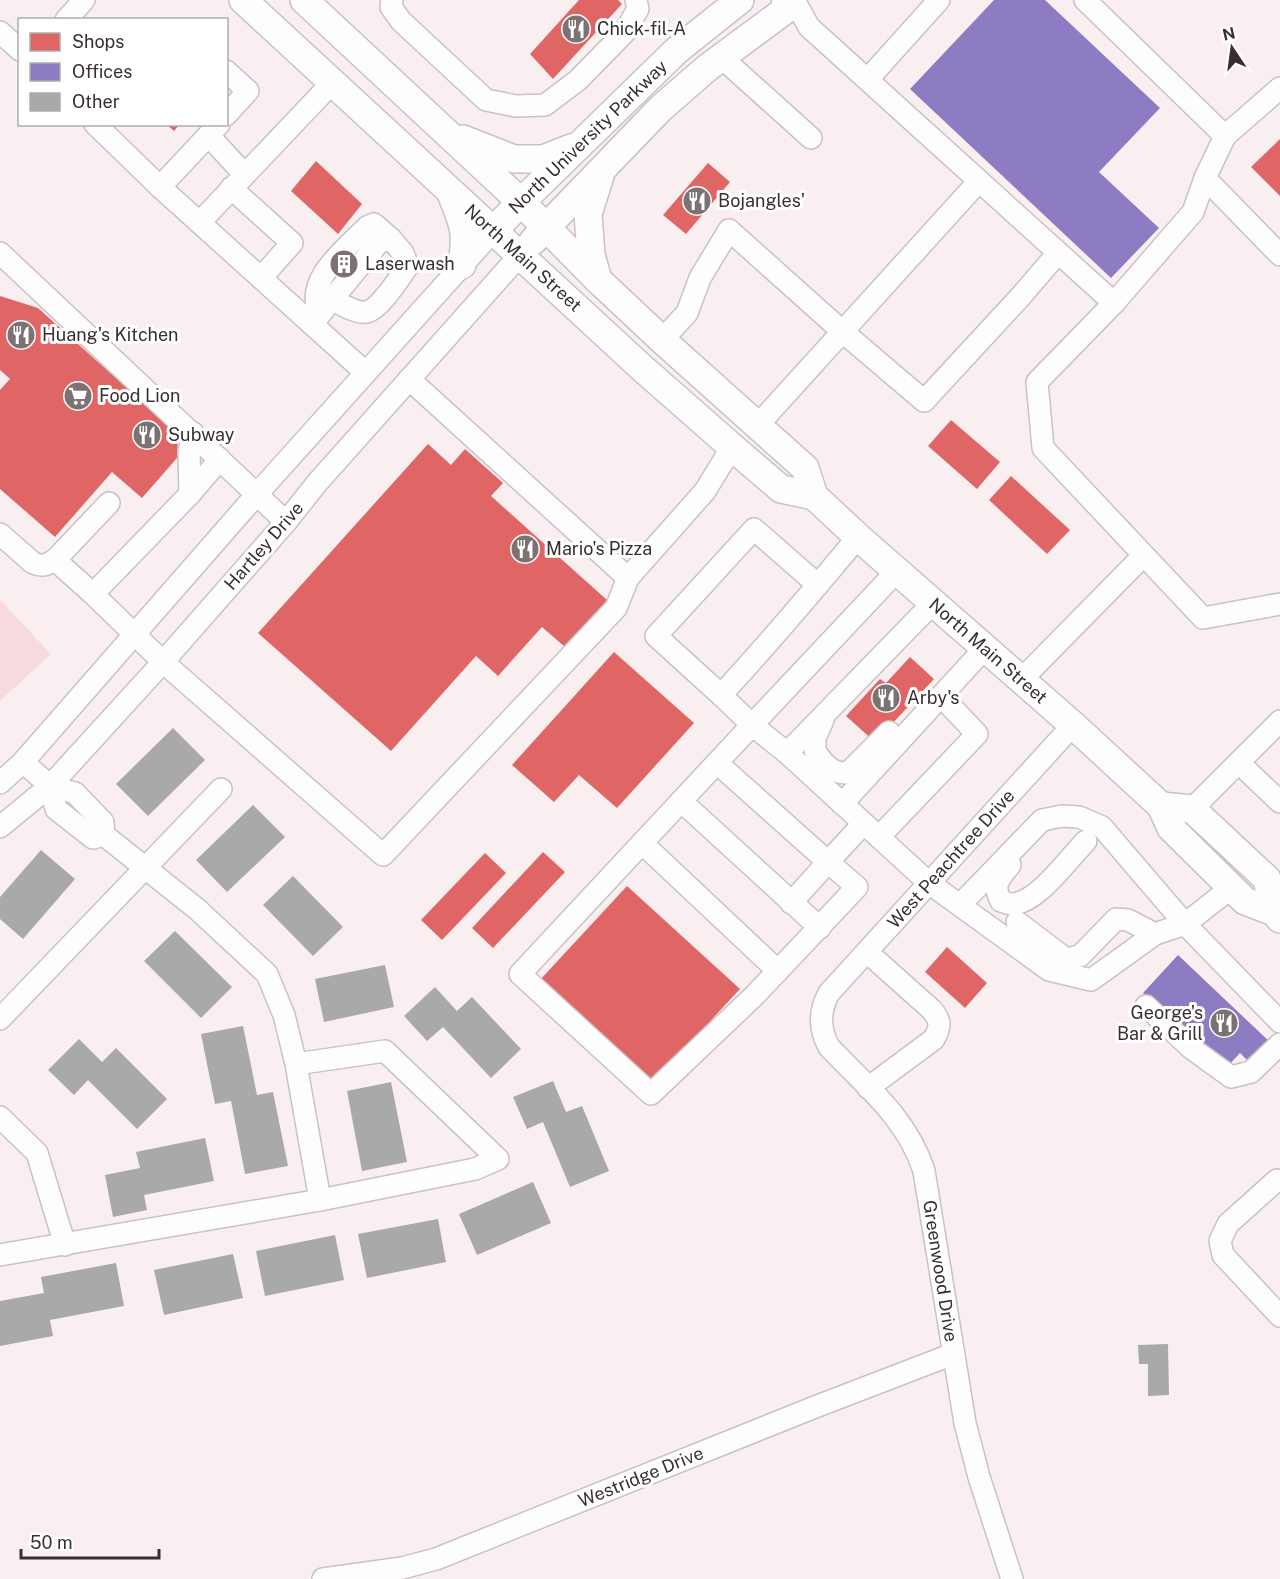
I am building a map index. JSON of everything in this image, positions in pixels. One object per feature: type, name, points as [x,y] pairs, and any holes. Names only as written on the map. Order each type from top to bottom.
[{"type":"main road","name":"North Main Street","points":[[243,0],[641,367],[781,489],[814,496],[897,572],[1073,725],[1166,817],[1245,901],[1277,915]]},
{"type":"main road","name":"North Main Street","points":[[304,0],[521,202],[598,280],[662,340],[806,468],[814,496]]},
{"type":"main road","name":"North University Parkway","points":[[520,255],[660,109],[784,11],[786,0]]},
{"type":"main road","name":"North University Parkway","points":[[493,231],[676,51],[731,2]]},
{"type":"main road","points":[[443,129],[490,151],[514,159],[543,159],[579,145]]},
{"type":"main road","points":[[598,280],[591,255],[588,214],[602,171]]},
{"type":"main road","points":[[451,192],[464,226],[466,241],[462,265]]},
{"type":"main road","points":[[732,447],[763,431]]},
{"type":"main road","points":[[1166,817],[1192,809],[1267,879]]},
{"type":"main road","points":[[1231,888],[1244,879],[1267,879]]},
{"type":"main road","name":"North Main Street","points":[[1267,879],[1277,915]]},
{"type":"street","points":[[68,18],[84,0]]},
{"type":"street","points":[[392,0],[391,7],[401,21],[486,100],[516,106],[545,105],[578,80],[624,33],[638,9],[636,0]]},
{"type":"street","points":[[794,0],[809,27],[1114,303]]},
{"type":"street","points":[[868,79],[939,0]]},
{"type":"street","points":[[1085,0],[1225,135]]},
{"type":"street","points":[[0,32],[18,48]]},
{"type":"street","points":[[722,58],[812,138]]},
{"type":"street","points":[[228,73],[248,90],[228,113]]},
{"type":"street","points":[[200,222],[333,82]]},
{"type":"street","points":[[1280,88],[1225,135],[1205,178],[1193,212],[1114,303],[1037,382],[1043,448],[1203,618],[1280,604]]},
{"type":"street","points":[[97,126],[160,187],[261,278],[321,312],[351,309],[366,312],[377,306],[408,266],[403,253],[391,239],[374,224],[367,227],[326,270],[319,282],[316,306],[321,312],[365,372]]},
{"type":"street","points":[[160,187],[214,130],[237,181],[292,243],[261,278]]},
{"type":"street","points":[[1205,178],[1280,255]]},
{"type":"street","points":[[763,431],[843,333],[979,181]]},
{"type":"street","points":[[662,340],[687,313],[700,278],[729,230],[843,333],[924,401],[1058,253]]},
{"type":"street","points":[[0,783],[23,762],[257,494],[493,231]]},
{"type":"street","points":[[0,253],[286,522]]},
{"type":"street","name":"Hartley Drive","points":[[0,827],[50,786],[163,662],[286,522],[317,483],[520,255]]},
{"type":"street","points":[[409,379],[628,578]]},
{"type":"street","points":[[190,494],[189,452],[193,433]]},
{"type":"street","points":[[55,560],[163,662],[383,855],[616,608],[628,578],[705,491],[732,447]]},
{"type":"street","points":[[93,594],[190,494],[220,459]]},
{"type":"street","points":[[0,534],[33,563],[46,566],[55,560],[110,503]]},
{"type":"street","points":[[818,585],[754,529],[656,636],[752,725],[792,748],[846,799],[871,831],[929,883],[1049,970],[1090,980],[1155,934],[1185,924],[1231,888]]},
{"type":"street","points":[[721,695],[858,537]]},
{"type":"street","points":[[1021,680],[1143,556]]},
{"type":"street","points":[[717,763],[857,887],[755,995],[651,1094],[520,974],[752,725],[897,572]]},
{"type":"street","points":[[792,748],[933,603]]},
{"type":"street","points":[[846,799],[985,648]]},
{"type":"street","points":[[827,711],[815,738],[814,751],[831,770],[840,774],[848,773],[907,714],[936,701]]},
{"type":"street","points":[[791,903],[828,862],[871,831],[977,734],[936,701]]},
{"type":"street","points":[[1192,809],[1280,721]]},
{"type":"street","name":"West Peachtree Drive","points":[[829,993],[1073,725]]},
{"type":"street","points":[[23,762],[50,786],[56,809],[93,837],[104,835],[147,868],[197,909],[267,974],[284,1015],[296,1064],[320,1200]]},
{"type":"street","points":[[1239,763],[1280,802]]},
{"type":"street","points":[[0,1019],[147,868],[220,789]]},
{"type":"street","points":[[681,801],[820,928]]},
{"type":"street","points":[[960,905],[1042,820],[1062,816],[1079,817],[1101,827],[1185,924],[1280,1023]]},
{"type":"street","points":[[1000,935],[1029,912],[1073,868],[1086,841],[1079,817]]},
{"type":"street","points":[[1042,820],[1038,835],[997,882],[996,891],[1001,901],[1012,905],[1028,899],[1049,881],[1086,841]]},
{"type":"street","points":[[642,843],[778,971]]},
{"type":"street","points":[[1017,922],[1066,959],[1080,956],[1116,919],[1128,920],[1155,934]]},
{"type":"street","points":[[867,952],[932,1010],[939,1019],[940,1028],[934,1039],[868,1088]]},
{"type":"street","name":"Greenwood Drive","points":[[829,993],[824,1001],[820,1020],[824,1038],[829,1047],[895,1116],[909,1136],[924,1171],[965,1423],[1003,1556],[1012,1579]]},
{"type":"street","points":[[1146,1006],[1191,1048],[1231,1077],[1251,1072],[1280,1044]]},
{"type":"street","points":[[0,1255],[320,1200],[475,1169],[498,1159],[386,1051],[296,1064]]},
{"type":"street","points":[[0,1117],[37,1153],[66,1245]]},
{"type":"street","points":[[1279,1178],[1227,1224],[1220,1241],[1223,1255],[1280,1316]]},
{"type":"street","name":"Westridge Drive","points":[[322,1579],[402,1568],[436,1559],[814,1407],[953,1354]]},
{"type":"shaded area","points":[[0,600],[51,654],[0,701]]},
{"type":"building: Shops","name":"Chick-fil-A","points":[[579,0],[618,0],[622,4],[553,79],[530,54]]},
{"type":"building: Shops","points":[[168,126],[178,126],[174,131]]},
{"type":"building: Shops","points":[[1280,139],[1280,196],[1251,167]]},
{"type":"building: Shops","points":[[316,161],[362,204],[338,234],[291,191]]},
{"type":"building: Shops","points":[[708,163],[730,182],[686,234],[663,215]]},
{"type":"building: Shops","points":[[0,296],[38,308],[178,434],[177,458],[142,498],[112,472],[55,537],[0,489],[0,390],[10,379],[0,370]]},
{"type":"building: Shops","points":[[951,420],[1000,462],[977,489],[928,446]]},
{"type":"building: Shops","points":[[428,444],[451,465],[465,449],[503,483],[491,496],[607,600],[565,647],[542,627],[498,676],[476,656],[391,751],[258,633]]},
{"type":"building: Shops","points":[[1011,476],[1070,530],[1047,554],[989,500]]},
{"type":"building: Shops","points":[[614,652],[694,723],[617,808],[579,775],[554,802],[512,765]]},
{"type":"building: Shops","points":[[910,657],[934,679],[875,742],[846,716],[880,679],[886,683]]},
{"type":"building: Shops","points":[[543,852],[565,872],[493,948],[472,928]]},
{"type":"building: Shops","points":[[485,853],[506,873],[442,940],[421,920]]},
{"type":"building: Shops","points":[[627,886],[740,989],[652,1084],[539,981]]},
{"type":"building: Shops","points":[[947,947],[987,983],[965,1008],[925,972]]},
{"type":"building: Offices","points":[[994,0],[1045,0],[1160,108],[1099,172],[1159,228],[1111,278],[910,89]]},
{"type":"building: Offices","points":[[1178,955],[1272,1044],[1252,1065],[1240,1053],[1226,1068],[1143,993]]},
{"type":"building: Other","points":[[173,728],[205,760],[148,816],[116,784]]},
{"type":"building: Other","points":[[253,805],[285,837],[227,892],[196,860]]},
{"type":"building: Other","points":[[41,850],[75,879],[23,939],[0,919],[0,897]]},
{"type":"building: Other","points":[[293,876],[343,927],[313,956],[263,905]]},
{"type":"building: Other","points":[[175,931],[232,987],[201,1018],[144,961]]},
{"type":"building: Other","points":[[385,965],[394,1007],[324,1022],[315,979]]},
{"type":"building: Other","points":[[435,987],[457,1011],[472,997],[521,1049],[491,1078],[443,1027],[427,1041],[404,1016]]},
{"type":"building: Other","points":[[243,1026],[257,1095],[273,1092],[288,1166],[245,1174],[231,1101],[215,1104],[201,1034]]},
{"type":"building: Other","points":[[79,1039],[102,1062],[116,1048],[167,1099],[137,1129],[88,1080],[74,1095],[48,1070]]},
{"type":"building: Other","points":[[553,1081],[566,1112],[582,1106],[609,1171],[570,1187],[543,1122],[527,1129],[513,1097]]},
{"type":"building: Other","points":[[391,1082],[407,1162],[362,1171],[347,1091]]},
{"type":"building: Other","points":[[205,1138],[214,1181],[144,1195],[147,1210],[113,1217],[105,1175],[140,1168],[136,1152]]},
{"type":"building: Other","points":[[533,1182],[551,1223],[477,1255],[459,1214]]},
{"type":"building: Other","points":[[438,1219],[446,1262],[367,1278],[358,1234]]},
{"type":"building: Other","points":[[335,1235],[344,1280],[265,1296],[256,1251]]},
{"type":"building: Other","points":[[233,1254],[243,1298],[164,1315],[154,1270]]},
{"type":"building: Other","points":[[116,1263],[124,1306],[50,1320],[53,1336],[0,1346],[0,1301],[44,1293],[41,1277]]},
{"type":"building: Other","points":[[1168,1344],[1169,1395],[1148,1396],[1148,1364],[1139,1364],[1138,1345]]},
{"type":"place","name":"Chick-fil-A","points":[[576,29]]},
{"type":"place","name":"Bojangles'","points":[[697,201]]},
{"type":"place","name":"Laserwash","points":[[344,264]]},
{"type":"place","name":"Huang's Kitchen","points":[[21,335]]},
{"type":"place","name":"Food Lion","points":[[78,396]]},
{"type":"place","name":"Subway","points":[[147,435]]},
{"type":"place","name":"Mario's Pizza","points":[[525,549]]},
{"type":"place","name":"Arby's","points":[[886,698]]},
{"type":"place","name":"George's Bar & Grill","points":[[1224,1023]]}]
